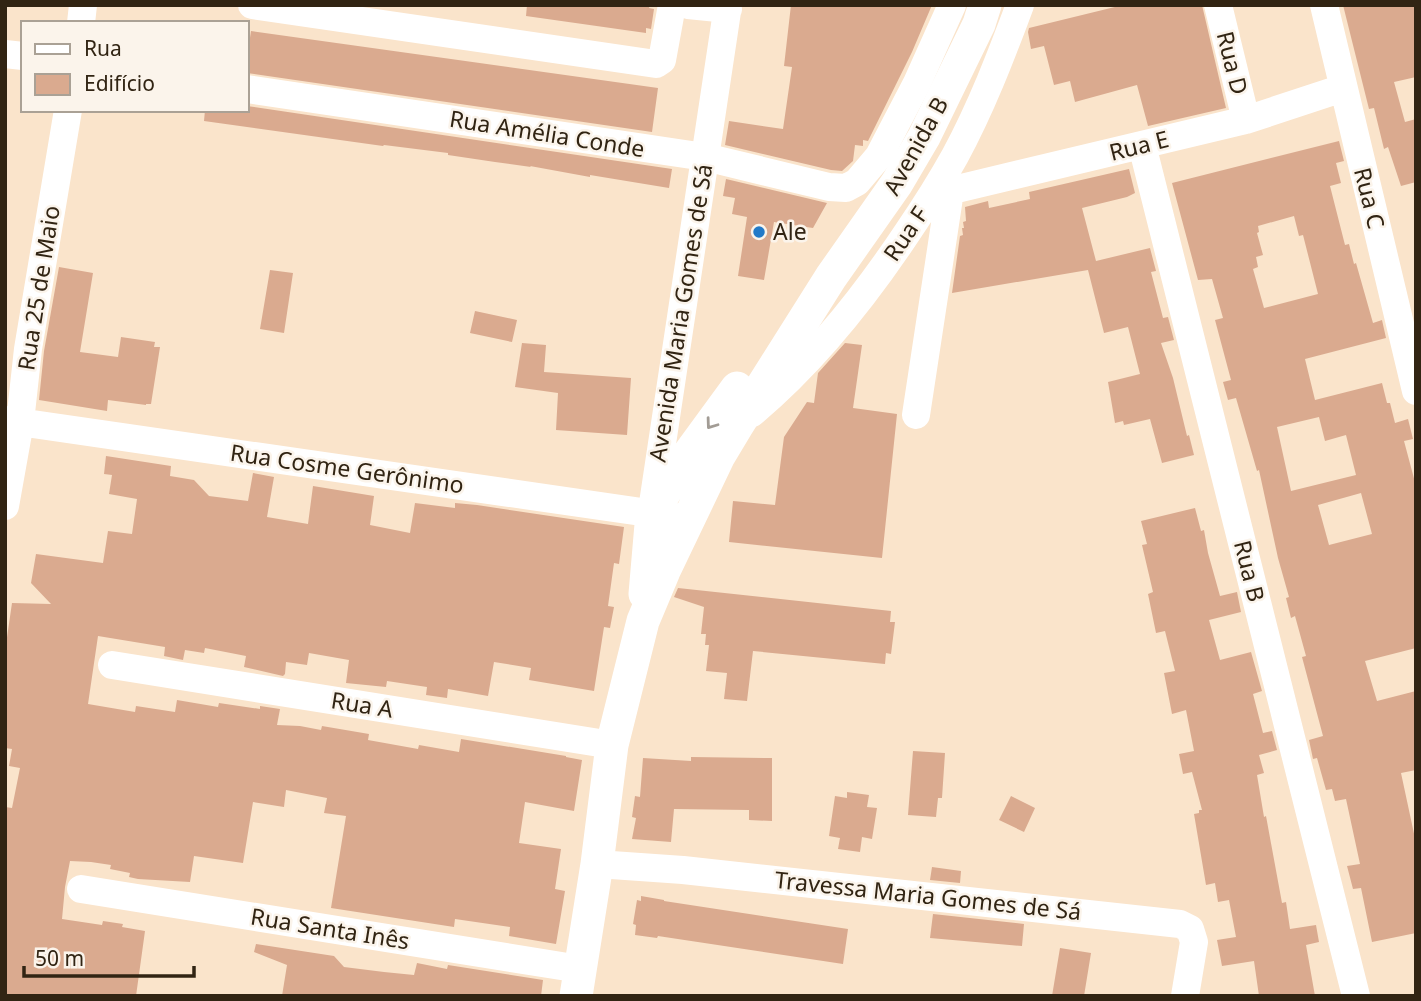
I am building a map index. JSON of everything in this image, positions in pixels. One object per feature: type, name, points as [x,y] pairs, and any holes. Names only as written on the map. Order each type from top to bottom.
[{"type":"street","points":[[253,5],[656,64],[662,60],[672,5]]},
{"type":"street","points":[[688,5],[728,7]]},
{"type":"street","name":"Rua Amélia Conde","points":[[248,89],[705,157],[829,187],[846,188],[857,182],[879,156],[917,83],[952,5]]},
{"type":"street","name":"Rua F","points":[[916,415],[941,193],[990,82],[1020,5]]},
{"type":"street","name":"Rua D","points":[[1218,5],[1246,120]]},
{"type":"street","name":"Rua C","points":[[1324,5],[1416,391]]},
{"type":"street","name":"Avenida Maria Gomes de Sá","points":[[643,621],[652,513],[728,7]]},
{"type":"street","name":"Avenida B","points":[[690,519],[719,456],[737,426],[831,277],[897,183],[924,137],[982,15]]},
{"type":"street","name":"Rua E","points":[[941,193],[1246,120],[1343,88]]},
{"type":"street","name":"Rua 25 de Maio","points":[[5,506],[13,421],[28,349],[68,112]]},
{"type":"street","name":"Rua B","points":[[1142,145],[1356,996]]},
{"type":"street","name":"Rua F","points":[[737,426],[783,387],[829,337],[941,193]]},
{"type":"street","name":"Avenida B","points":[[652,513],[688,455],[806,295],[831,277]]},
{"type":"street","name":"Rua Cosme Gerônimo","points":[[13,421],[690,519]]},
{"type":"street","name":"Avenida Maria Gomes de Sá","points":[[578,982],[612,745],[643,621],[690,519]]},
{"type":"street","name":"Rua A","points":[[112,665],[612,745]]},
{"type":"street","name":"Travessa Maria Gomes de Sá","points":[[597,864],[683,870],[1180,924],[1190,929],[1194,942],[1185,996]]},
{"type":"street","name":"Rua Santa Inês","points":[[81,889],[578,982]]},
{"type":"building","points":[[527,5],[650,5],[649,8],[654,9],[651,29],[646,28],[646,33],[526,16]]},
{"type":"building","points":[[791,5],[932,5],[868,141],[863,140],[863,146],[855,145],[853,161],[842,171],[725,145],[729,121],[783,129],[792,67],[784,66]]},
{"type":"building","points":[[1123,5],[1202,5],[1226,108],[1148,126],[1137,85],[1075,102],[1070,81],[1054,85],[1044,46],[1031,49],[1029,28]]},
{"type":"building","points":[[1343,5],[1416,5],[1416,77],[1394,82],[1405,122],[1416,119],[1416,182],[1401,186],[1388,147],[1384,149],[1374,108],[1369,109]]},
{"type":"building","points":[[251,31],[658,88],[652,132],[248,73]]},
{"type":"building","points":[[248,106],[672,169],[669,188],[448,153],[204,121],[205,112],[248,112]]},
{"type":"building","points":[[1339,141],[1344,161],[1336,163],[1341,183],[1330,186],[1345,245],[1349,244],[1354,264],[1356,263],[1373,323],[1382,320],[1386,338],[1305,359],[1315,400],[1382,383],[1395,423],[1408,419],[1413,439],[1404,441],[1416,486],[1416,648],[1365,661],[1377,701],[1416,691],[1416,770],[1401,773],[1416,843],[1416,933],[1372,942],[1361,888],[1353,889],[1347,866],[1360,864],[1346,799],[1335,801],[1332,789],[1326,790],[1317,758],[1313,759],[1309,740],[1323,736],[1302,657],[1306,656],[1295,616],[1291,618],[1286,598],[1289,597],[1259,470],[1257,471],[1236,398],[1228,400],[1223,382],[1231,380],[1215,320],[1223,318],[1212,279],[1198,280],[1172,183]],"holes":[[[1294,216],[1299,236],[1303,235],[1318,294],[1264,308],[1253,269],[1258,267],[1256,257],[1263,255],[1257,233],[1258,226]],[[1319,417],[1325,441],[1346,435],[1356,475],[1291,491],[1277,427]],[[1361,493],[1372,534],[1329,545],[1318,505]]]},
{"type":"building","points":[[1129,169],[1135,193],[1082,208],[1096,261],[1150,248],[1156,271],[1151,272],[1163,318],[1168,317],[1174,340],[1161,343],[1194,455],[1162,463],[1150,419],[1124,425],[1123,421],[1115,423],[1108,382],[1140,374],[1128,327],[1104,333],[1088,270],[952,293],[960,236],[963,235],[963,222],[966,221],[965,207],[988,201],[989,208],[1030,199],[1029,192]]},
{"type":"building","points":[[726,179],[827,203],[813,228],[774,222],[764,280],[738,276],[747,217],[732,214],[735,198],[723,196]]},
{"type":"building","points":[[59,267],[93,273],[80,352],[118,357],[121,337],[155,342],[154,347],[160,347],[151,404],[108,400],[107,411],[39,400],[44,351]]},
{"type":"building","points":[[270,270],[293,273],[284,333],[260,329]]},
{"type":"building","points":[[475,311],[517,320],[512,342],[470,333]]},
{"type":"building","points":[[522,343],[546,345],[544,372],[631,378],[627,435],[556,430],[558,393],[515,387]]},
{"type":"building","points":[[845,343],[862,345],[853,408],[897,414],[882,558],[729,542],[733,501],[775,505],[784,437],[807,402],[814,403],[818,373]]},
{"type":"building","points":[[106,456],[171,466],[170,476],[194,480],[209,496],[248,501],[253,473],[274,477],[267,517],[308,524],[313,486],[374,496],[370,525],[410,533],[415,503],[455,508],[455,503],[477,505],[624,527],[619,564],[614,563],[608,606],[614,607],[610,628],[604,627],[594,691],[529,680],[531,668],[494,662],[488,696],[448,689],[447,698],[426,695],[427,687],[387,681],[386,687],[346,683],[349,660],[309,653],[307,665],[286,662],[283,676],[244,667],[246,656],[205,648],[204,653],[185,650],[183,660],[164,656],[165,647],[98,636],[88,704],[135,712],[136,706],[175,712],[177,700],[218,707],[219,703],[260,709],[260,706],[280,709],[277,725],[321,730],[322,726],[369,734],[368,740],[418,749],[419,745],[459,752],[461,739],[582,760],[574,811],[525,802],[519,843],[561,849],[555,889],[565,891],[556,944],[509,936],[510,927],[455,919],[454,927],[331,908],[346,816],[324,813],[327,798],[286,790],[284,807],[253,802],[243,863],[194,856],[190,882],[138,879],[129,877],[130,873],[110,869],[111,865],[70,861],[62,919],[102,925],[103,921],[145,931],[136,996],[5,996],[5,807],[12,808],[20,768],[9,766],[12,749],[5,748],[5,651],[12,603],[51,604],[31,583],[36,554],[103,563],[108,531],[132,534],[137,499],[109,494],[112,475],[104,474]]},
{"type":"building","points":[[1195,508],[1201,531],[1204,530],[1220,596],[1237,592],[1241,612],[1209,620],[1220,660],[1251,652],[1262,691],[1253,694],[1263,733],[1272,731],[1277,750],[1259,755],[1264,773],[1257,775],[1282,903],[1286,902],[1290,929],[1316,925],[1319,942],[1306,945],[1315,996],[1259,996],[1254,961],[1222,966],[1217,940],[1236,937],[1229,900],[1218,902],[1215,883],[1206,885],[1194,814],[1202,810],[1192,772],[1183,774],[1179,754],[1194,751],[1186,710],[1172,714],[1164,673],[1175,671],[1165,631],[1156,633],[1148,594],[1153,592],[1142,545],[1147,544],[1141,521]]},
{"type":"building","points":[[678,588],[891,611],[890,622],[895,622],[891,654],[886,653],[885,664],[753,651],[747,701],[724,699],[727,673],[706,671],[709,645],[705,645],[706,634],[701,634],[704,607],[674,597]]},
{"type":"building","points":[[913,751],[945,753],[942,798],[938,798],[936,817],[908,815]]},
{"type":"building","points":[[691,757],[772,758],[772,821],[749,820],[749,810],[674,809],[671,842],[632,839],[636,818],[632,817],[635,796],[640,797],[643,758],[691,761]]},
{"type":"building","points":[[847,792],[869,795],[867,807],[877,808],[872,839],[862,837],[860,852],[838,849],[840,838],[829,836],[835,796],[847,798]]},
{"type":"building","points":[[1011,796],[1035,808],[1024,832],[999,820]]},
{"type":"building","points":[[932,867],[961,871],[960,883],[930,880]]},
{"type":"building","points":[[641,896],[848,929],[843,964],[658,936],[635,935],[636,925],[633,924],[637,900],[641,901]]},
{"type":"building","points":[[933,914],[1024,924],[1022,946],[930,938]]},
{"type":"building","points":[[256,944],[334,956],[344,967],[414,975],[417,963],[447,969],[448,965],[543,980],[541,996],[282,996],[287,965],[254,952]]},
{"type":"building","points":[[1060,948],[1091,953],[1084,996],[1052,996]]},
{"type":"place","name":"Ale","points":[[759,232]]}]
